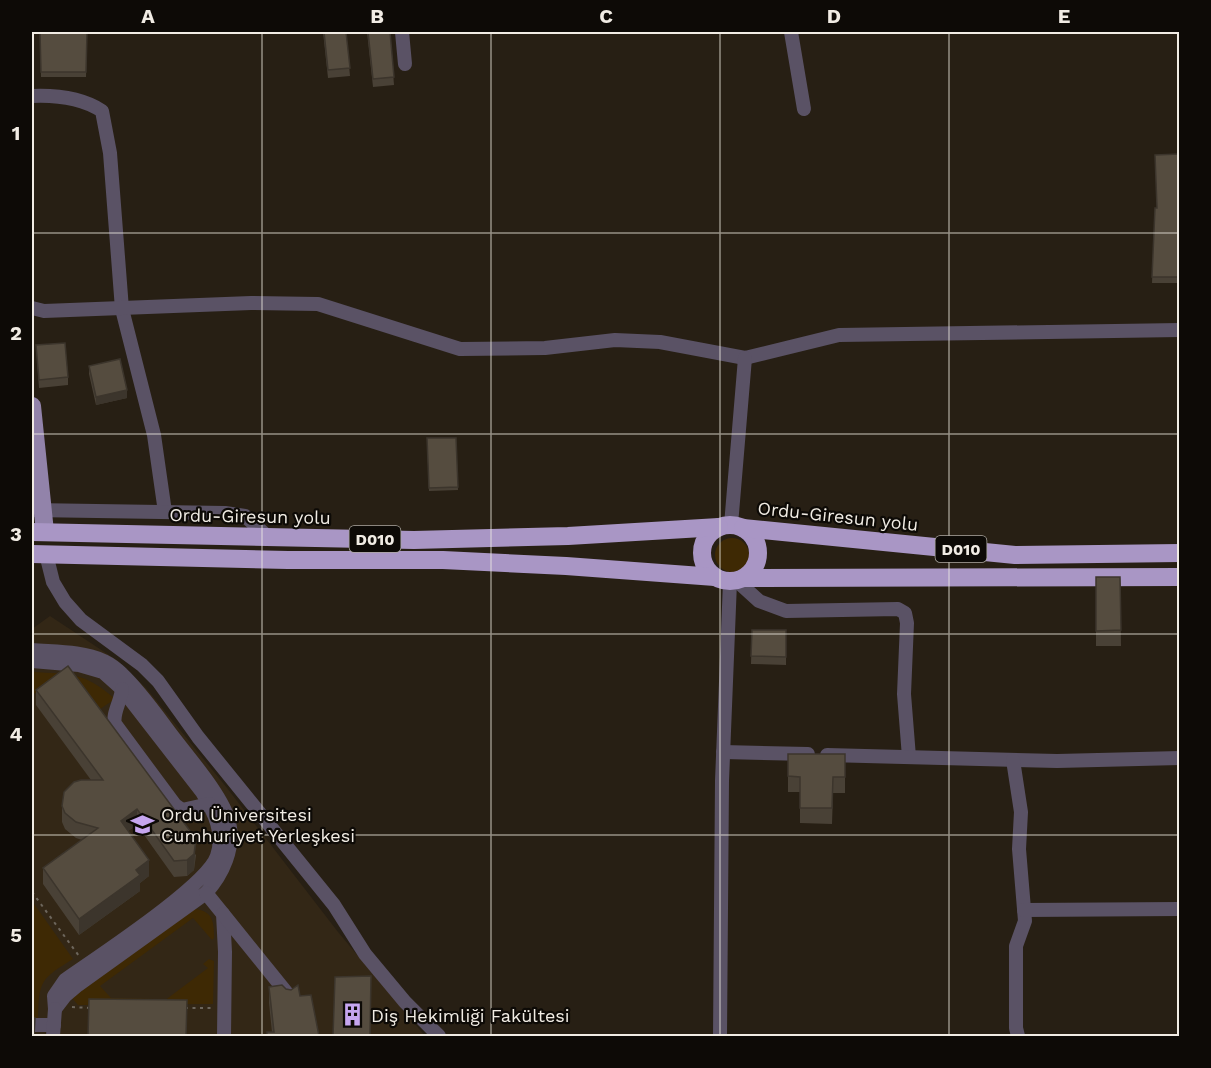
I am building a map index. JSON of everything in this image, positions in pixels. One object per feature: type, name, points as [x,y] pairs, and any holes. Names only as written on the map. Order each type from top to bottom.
[{"type":"highway","name":"Ordu-Giresun yolu","points":[[38,532],[414,540],[568,536],[731,527],[1015,555],[1179,554]]},
{"type":"highway","points":[[731,527],[752,534],[759,553],[752,572],[732,579],[704,564],[702,547],[706,538],[731,527]]},
{"type":"highway","name":"D010","points":[[39,554],[288,560],[443,560],[566,566],[732,579],[1179,577]]},
{"type":"main road","points":[[32,406],[38,532]]},
{"type":"street","points":[[402,32],[405,64]]},
{"type":"street","points":[[791,32],[804,109]]},
{"type":"street","points":[[32,96],[49,95],[89,102],[102,111],[110,153],[122,309],[154,435],[165,512]]},
{"type":"street","points":[[32,308],[44,311],[250,303],[318,304],[460,349],[545,348],[615,340],[660,342],[745,358],[839,335],[1179,330]]},
{"type":"street","points":[[731,527],[745,358]]},
{"type":"street","points":[[37,510],[225,513],[245,516],[268,537]]},
{"type":"street","points":[[39,554],[65,602],[81,620],[142,665],[158,681],[198,737],[334,905],[365,954],[405,1002],[439,1036]]},
{"type":"street","points":[[720,1036],[723,752],[732,579]]},
{"type":"street","points":[[732,579],[759,601],[786,611],[898,609],[905,613],[908,623],[904,694],[909,757]]},
{"type":"street","points":[[32,650],[89,656],[112,666],[139,692],[203,776],[225,810],[230,836],[229,851],[224,865],[215,883],[206,893],[64,996],[55,1009]]},
{"type":"street","points":[[32,661],[60,662],[92,668],[103,672],[122,689],[209,804],[220,833],[217,857],[212,868],[200,881],[65,980],[54,996],[53,1031],[32,1024]]},
{"type":"street","points":[[122,689],[122,698],[113,719],[115,724],[175,805],[182,810],[209,804]]},
{"type":"street","points":[[723,752],[1057,761],[1179,758]]},
{"type":"street","points":[[1013,760],[1021,812],[1019,849],[1025,921],[1016,946],[1016,1028],[1018,1036]]},
{"type":"street","points":[[206,893],[290,997]]},
{"type":"street","points":[[1024,910],[1179,909]]},
{"type":"street","points":[[223,914],[224,1036]]},
{"type":"path","points":[[32,892],[80,958]]},
{"type":"path","points":[[64,996],[73,1008],[95,1008]]},
{"type":"path","points":[[177,1008],[225,1008]]},
{"type":"shaded area","points":[[732,538],[744,543],[749,555],[744,567],[732,572],[720,567],[715,555],[720,543]]},
{"type":"shaded area","name":"Ordu Üniversitesi Cumhuriyet Yerleşkesi","points":[[50,616],[118,661],[146,688],[227,788],[338,932],[425,1036],[32,1036],[32,629]]},
{"type":"shaded area","points":[[32,672],[77,676],[95,684],[115,699],[94,713],[61,678],[32,695]]},
{"type":"shaded area","points":[[32,901],[73,959],[54,971],[44,982],[39,996],[38,1018],[32,1018]]},
{"type":"shaded area","points":[[195,909],[206,912],[211,918],[214,932],[212,940],[193,918],[100,986],[111,998],[155,999],[160,1004],[208,968],[203,964],[209,959],[214,961],[213,1004],[78,1005],[72,998],[186,914]]},
{"type":"building","points":[[40,32],[87,32],[86,72],[41,72]]},
{"type":"building","points":[[324,32],[346,32],[350,68],[328,70]]},
{"type":"building","points":[[368,32],[390,32],[394,77],[373,79]]},
{"type":"building","points":[[1179,154],[1179,277],[1152,277],[1155,208],[1157,208],[1155,155]]},
{"type":"building","points":[[65,343],[68,377],[39,380],[36,345]]},
{"type":"building","points":[[120,359],[127,390],[96,397],[89,366]]},
{"type":"building","points":[[427,438],[456,438],[458,487],[429,488]]},
{"type":"building","points":[[1096,577],[1120,577],[1121,630],[1096,631]]},
{"type":"building","points":[[752,630],[786,630],[786,657],[751,656]]},
{"type":"building","points":[[68,666],[196,839],[194,854],[187,860],[174,861],[137,809],[121,821],[149,860],[136,870],[140,875],[79,919],[43,868],[98,828],[76,822],[65,813],[62,806],[64,792],[74,782],[103,780],[36,690]]},
{"type":"building","points":[[788,754],[845,754],[845,777],[833,777],[832,808],[800,808],[800,777],[788,776]]},
{"type":"building","name":"Diş Hekimliği Fakültesi","points":[[371,976],[370,1036],[333,1036],[335,977]]},
{"type":"building","points":[[282,985],[291,990],[298,985],[300,996],[311,995],[319,1036],[267,1036],[267,1032],[274,1032],[269,987]]},
{"type":"building","points":[[89,999],[187,1000],[186,1036],[88,1036]]},
{"type":"building","points":[[32,1018],[35,1018],[34,1036],[32,1036]]},
{"type":"place","name":"Ordu Üniversitesi Cumhuriyet Yerleşkesi","points":[[143,824]]},
{"type":"place","name":"Diş Hekimliği Fakültesi","points":[[353,1015]]}]
